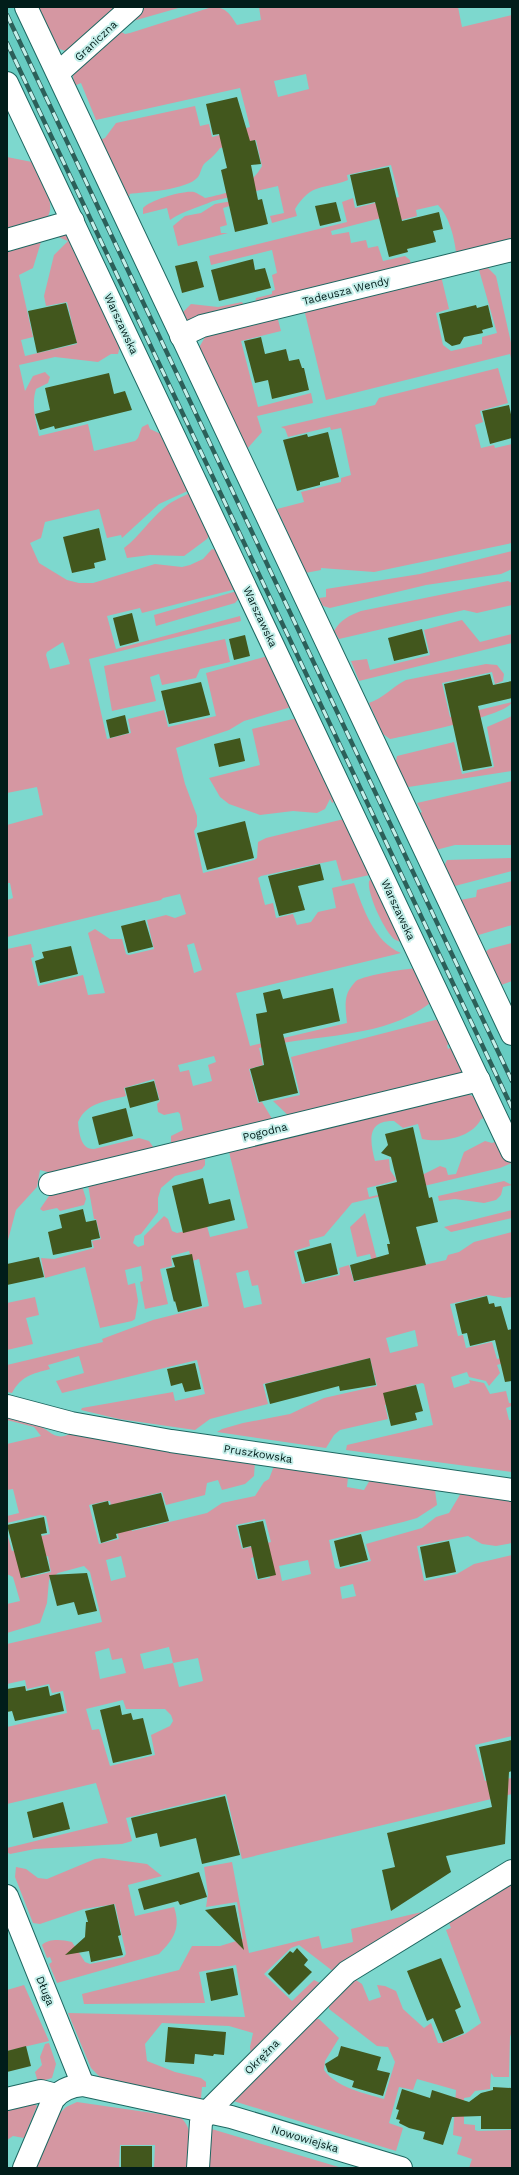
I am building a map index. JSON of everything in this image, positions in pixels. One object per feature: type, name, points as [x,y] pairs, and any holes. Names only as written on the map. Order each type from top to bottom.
[{"type":"street","points":[[26,7],[512,1034]]},
{"type":"street","name":"Graniczna","points":[[58,74],[132,7]]},
{"type":"street","name":"Warszawska","points":[[7,83],[512,1151]]},
{"type":"street","points":[[7,240],[73,221]]},
{"type":"street","name":"Tadeusza Wendy","points":[[181,336],[202,326],[512,250]]},
{"type":"street","name":"Pogodna","points":[[50,1184],[479,1080]]},
{"type":"street","name":"Pruszkowska","points":[[7,1406],[72,1423],[163,1439],[512,1490]]},
{"type":"street","name":"Okrężna","points":[[198,2168],[200,2122],[208,2112],[347,1972],[512,1871]]},
{"type":"street","name":"Długa","points":[[7,1896],[12,1920],[83,2085]]},
{"type":"street","points":[[24,2168],[44,2117],[56,2095],[70,2087],[83,2085],[113,2093],[208,2112]]},
{"type":"street","points":[[7,2099],[34,2092],[56,2095]]},
{"type":"street","name":"Nowowiejska","points":[[208,2112],[401,2168]]},
{"type":"shaded area","points":[[7,7],[19,7],[512,1049],[512,1138],[7,71]]},
{"type":"shaded area","points":[[34,7],[121,7],[69,52],[56,48]]},
{"type":"shaded area","points":[[143,7],[182,7],[133,21]]},
{"type":"shaded area","points":[[212,7],[221,8],[227,12],[237,25],[261,20],[259,7],[458,7],[462,27],[512,15],[512,238],[502,241],[502,243],[442,258],[442,256],[456,252],[450,227],[445,215],[438,205],[416,210],[417,216],[390,223],[381,218],[331,231],[332,235],[349,232],[351,243],[366,240],[368,248],[378,246],[383,261],[405,256],[410,260],[411,266],[255,305],[256,298],[272,294],[272,291],[275,290],[272,275],[277,273],[272,250],[211,265],[209,256],[347,222],[342,202],[353,198],[355,208],[399,197],[391,165],[347,175],[348,180],[318,188],[307,194],[301,200],[295,209],[297,216],[272,223],[270,216],[284,213],[278,186],[213,201],[186,211],[170,220],[167,208],[143,214],[143,208],[147,205],[175,194],[194,192],[205,198],[238,188],[251,180],[262,166],[256,140],[220,148],[204,165],[198,177],[193,181],[176,188],[129,194],[130,196],[123,198],[96,141],[105,138],[116,123],[195,106],[200,126],[209,124],[212,137],[250,127],[240,88],[96,120],[81,83],[74,86],[73,74],[116,29],[125,34]],"holes":[[[306,74],[309,89],[278,97],[274,81]]]},
{"type":"shaded area","points":[[7,157],[32,162],[44,183],[50,201],[50,209],[48,216],[43,221],[30,226],[7,231]]},
{"type":"shaded area","points":[[232,201],[233,205],[223,208],[227,225],[220,227],[221,233],[228,233],[178,246],[173,226],[185,216],[201,213],[215,204]]},
{"type":"shaded area","points":[[65,232],[71,235],[120,346],[118,354],[111,354],[98,362],[55,357],[19,365],[25,391],[33,376],[45,372],[50,377],[48,383],[36,389],[34,413],[39,436],[88,424],[94,451],[135,441],[138,438],[142,427],[148,424],[150,429],[163,435],[192,489],[159,504],[122,538],[121,535],[107,538],[99,509],[45,522],[41,538],[30,543],[39,563],[67,580],[79,583],[93,583],[155,564],[182,567],[190,565],[203,559],[212,549],[217,550],[236,589],[142,613],[140,608],[107,616],[116,649],[240,616],[241,621],[89,659],[107,739],[131,733],[128,719],[164,710],[168,727],[216,716],[206,673],[268,656],[291,707],[244,721],[229,730],[176,748],[185,784],[197,816],[197,826],[194,831],[203,873],[254,860],[257,858],[258,842],[266,838],[348,818],[374,874],[342,881],[336,860],[261,876],[258,878],[265,905],[273,903],[276,918],[293,914],[297,925],[311,922],[318,912],[336,908],[332,888],[354,883],[361,903],[377,933],[392,948],[401,953],[236,993],[250,1046],[347,1023],[346,1003],[348,992],[356,981],[368,976],[419,968],[434,1000],[415,1013],[395,1022],[373,1029],[281,1043],[259,1048],[263,1065],[249,1069],[258,1103],[262,1102],[274,1122],[178,1145],[171,1143],[171,1136],[183,1130],[180,1114],[178,1112],[164,1115],[158,1112],[157,1104],[160,1101],[154,1079],[124,1088],[126,1096],[92,1106],[82,1115],[78,1122],[83,1144],[86,1147],[94,1149],[139,1138],[149,1141],[156,1151],[59,1175],[40,1170],[37,1187],[16,1210],[7,1244],[7,949],[31,944],[34,957],[31,958],[38,986],[83,975],[88,995],[105,993],[88,933],[95,929],[110,939],[122,939],[126,954],[129,955],[154,949],[147,920],[166,915],[175,918],[186,914],[180,894],[163,898],[161,900],[7,937],[7,900],[13,898],[10,883],[7,883],[7,825],[43,815],[37,787],[7,793],[7,247],[33,240],[41,242],[33,268],[19,275],[33,337],[21,340],[25,356],[77,344],[67,302],[46,306],[44,296],[54,255],[68,241],[58,237],[58,233]],"holes":[[[63,642],[70,664],[50,669],[46,655],[47,652]],[[194,943],[202,970],[194,973],[187,945]],[[214,1056],[216,1062],[208,1065],[212,1081],[193,1086],[189,1070],[180,1072],[178,1065]]]},
{"type":"shaded area","points":[[488,268],[496,276],[512,347],[512,363],[510,354],[326,400],[305,313],[297,314],[297,311],[351,301],[441,276],[449,309],[436,313],[443,345],[451,351],[482,344],[482,337],[497,333],[479,270]]},
{"type":"shaded area","points":[[242,302],[245,307],[184,322],[181,314],[191,304],[218,307]]},
{"type":"shaded area","points":[[277,316],[281,331],[241,341],[258,407],[311,393],[313,403],[257,416],[262,432],[247,449],[242,451],[239,443],[242,438],[236,425],[229,424],[196,353],[205,337],[209,335]]},
{"type":"shaded area","points":[[498,368],[508,403],[480,411],[483,422],[475,425],[481,448],[494,445],[495,448],[512,444],[512,543],[374,572],[321,568],[321,570],[300,574],[284,539],[288,533],[277,509],[304,502],[301,492],[341,482],[341,478],[351,475],[341,428],[331,430],[330,427],[288,437],[285,429],[281,427],[375,405],[379,398]]},
{"type":"shaded area","points":[[190,493],[212,531],[207,539],[184,556],[150,555],[127,558],[124,548],[165,507]]},
{"type":"shaded area","points":[[512,551],[512,569],[501,574],[426,585],[330,608],[323,606],[319,598],[326,597],[326,589],[420,574]]},
{"type":"shaded area","points":[[508,581],[512,583],[512,605],[477,613],[464,610],[339,639],[334,631],[342,621],[361,611]]},
{"type":"shaded area","points":[[237,591],[240,597],[235,603],[156,626],[154,615]]},
{"type":"shaded area","points":[[462,620],[480,642],[512,634],[512,643],[359,681],[351,661],[367,659],[370,670],[430,655],[424,630]]},
{"type":"shaded area","points":[[225,639],[230,662],[200,669],[196,678],[162,685],[159,674],[150,677],[156,701],[112,711],[104,666]]},
{"type":"shaded area","points":[[486,664],[497,665],[504,674],[503,681],[495,684],[492,672],[442,683],[450,717],[512,702],[506,707],[476,719],[416,734],[390,739],[383,734],[369,703],[406,680]]},
{"type":"shaded area","points":[[512,716],[512,771],[402,788],[390,764],[396,761],[397,756],[454,742],[462,774],[494,767],[487,727]]},
{"type":"shaded area","points":[[297,718],[339,799],[332,803],[330,799],[325,809],[317,813],[293,811],[260,815],[229,804],[220,797],[209,778],[260,765],[252,729]]},
{"type":"shaded area","points":[[512,781],[512,845],[455,845],[432,851],[415,816],[422,812],[417,803]]},
{"type":"shaded area","points":[[512,858],[512,871],[451,887],[443,868],[447,860]]},
{"type":"shaded area","points":[[374,877],[403,943],[392,937],[384,926],[376,910],[369,887],[369,881]]},
{"type":"shaded area","points":[[512,881],[512,925],[472,937],[455,901],[476,897],[477,890]]},
{"type":"shaded area","points":[[512,943],[512,981],[496,987],[481,956],[489,949]]},
{"type":"shaded area","points":[[443,1018],[454,1042],[447,1045],[448,1049],[455,1045],[464,1072],[461,1076],[292,1119],[273,1101],[300,1095],[291,1057]]},
{"type":"shaded area","points":[[467,1094],[475,1097],[489,1116],[481,1119],[471,1131],[455,1138],[438,1140],[422,1139],[418,1124],[403,1128],[394,1121],[379,1124],[374,1128],[371,1140],[375,1161],[389,1159],[390,1170],[396,1179],[394,1181],[367,1188],[369,1197],[387,1193],[401,1181],[424,1174],[440,1166],[446,1168],[448,1175],[456,1174],[464,1152],[485,1141],[492,1143],[500,1140],[512,1163],[500,1168],[352,1203],[324,1236],[309,1240],[310,1246],[294,1251],[302,1284],[340,1275],[339,1268],[349,1265],[354,1282],[376,1276],[370,1254],[357,1257],[350,1227],[365,1213],[381,1275],[446,1260],[448,1255],[459,1252],[474,1242],[512,1232],[512,1297],[504,1298],[488,1295],[450,1304],[458,1336],[463,1335],[466,1348],[492,1342],[497,1359],[505,1357],[506,1362],[497,1365],[500,1373],[489,1386],[486,1381],[469,1377],[467,1372],[451,1377],[454,1388],[470,1383],[469,1380],[484,1383],[490,1394],[506,1391],[509,1403],[512,1403],[512,1406],[506,1408],[509,1420],[512,1420],[512,1472],[346,1450],[347,1445],[433,1425],[424,1384],[422,1383],[406,1387],[409,1399],[385,1405],[388,1419],[340,1430],[334,1435],[326,1448],[217,1432],[243,1423],[290,1414],[324,1398],[377,1386],[370,1358],[263,1384],[268,1404],[210,1419],[195,1430],[119,1419],[81,1410],[82,1408],[173,1392],[175,1401],[205,1394],[197,1360],[62,1393],[56,1381],[84,1373],[79,1356],[48,1365],[50,1369],[28,1376],[15,1387],[12,1393],[7,1392],[7,1365],[103,1342],[102,1339],[153,1320],[209,1306],[199,1259],[192,1261],[189,1251],[171,1256],[172,1266],[160,1269],[168,1304],[145,1309],[140,1282],[143,1281],[141,1266],[125,1270],[128,1285],[135,1283],[138,1301],[135,1319],[100,1328],[85,1267],[45,1278],[41,1258],[54,1259],[94,1248],[92,1241],[101,1239],[96,1219],[94,1219],[88,1185],[200,1157],[205,1159],[205,1165],[202,1169],[175,1176],[161,1188],[158,1198],[158,1212],[141,1234],[135,1236],[133,1243],[138,1247],[144,1245],[144,1236],[164,1216],[168,1219],[172,1231],[177,1233],[207,1226],[210,1237],[248,1228],[228,1148]],"holes":[[[248,1270],[252,1286],[258,1285],[262,1304],[244,1308],[236,1273]],[[415,1330],[418,1346],[390,1353],[386,1338]]]},
{"type":"shaded area","points":[[504,1181],[512,1185],[503,1187],[501,1195],[496,1200],[484,1203],[455,1199],[439,1201],[438,1196]]},
{"type":"shaded area","points":[[82,1186],[86,1199],[84,1205],[60,1211],[57,1208],[43,1211],[40,1209],[49,1196]]},
{"type":"shaded area","points":[[512,1210],[512,1218],[451,1232],[444,1227]]},
{"type":"shaded area","points":[[35,1297],[39,1315],[26,1318],[33,1344],[7,1350],[7,1303]]},
{"type":"shaded area","points":[[7,1416],[31,1422],[57,1436],[72,1433],[255,1462],[254,1476],[245,1484],[222,1490],[218,1480],[207,1483],[205,1495],[166,1505],[162,1492],[125,1501],[132,1531],[207,1513],[222,1503],[255,1496],[264,1482],[269,1479],[274,1466],[348,1477],[347,1487],[364,1490],[370,1480],[435,1490],[437,1505],[417,1518],[329,1540],[335,1568],[339,1569],[371,1561],[366,1544],[422,1528],[436,1517],[449,1513],[461,1493],[512,1500],[512,1543],[496,1546],[482,1544],[468,1536],[417,1546],[424,1581],[457,1574],[474,1564],[512,1555],[512,1736],[475,1745],[485,1781],[512,1778],[512,1794],[242,1859],[226,1794],[126,1818],[132,1841],[122,1844],[35,1849],[10,1854],[7,1852],[7,1848],[108,1823],[96,1783],[7,1804],[7,1727],[67,1713],[63,1691],[52,1693],[49,1684],[27,1689],[25,1680],[7,1684],[7,1644],[102,1622],[90,1572],[84,1566],[58,1573],[49,1580],[47,1603],[40,1623],[7,1633],[7,1604],[20,1601],[13,1577],[7,1574],[7,1533],[12,1551],[34,1546],[33,1538],[50,1534],[46,1516],[40,1515],[7,1523],[7,1516],[19,1513],[13,1489],[7,1490],[7,1444],[41,1436],[34,1427],[7,1420]],"holes":[[[110,1501],[119,1539],[99,1544],[89,1505]],[[265,1519],[271,1542],[242,1549],[236,1525]],[[266,1554],[270,1578],[257,1580],[251,1558]],[[48,1556],[51,1572],[25,1578],[21,1563]],[[121,1556],[126,1577],[111,1581],[106,1560]],[[308,1560],[311,1574],[282,1581],[279,1566]],[[353,1584],[356,1596],[342,1599],[340,1587]],[[169,1647],[173,1663],[144,1669],[140,1654]],[[109,1648],[112,1660],[122,1658],[126,1673],[100,1679],[95,1652]],[[198,1658],[203,1681],[179,1687],[173,1663]],[[123,1700],[126,1709],[165,1709],[171,1715],[173,1721],[170,1726],[151,1735],[155,1755],[110,1766],[99,1729],[92,1730],[86,1709]]]},
{"type":"shaded area","points":[[103,1858],[147,1864],[162,1876],[128,1885],[135,1916],[174,1907],[177,1921],[175,1933],[169,1943],[159,1954],[57,1983],[49,1964],[52,1962],[50,1957],[47,1958],[42,1945],[49,1941],[60,1940],[72,1942],[85,1962],[90,1964],[124,1957],[126,1954],[115,1904],[84,1909],[40,1924],[33,1923],[15,1877],[16,1867],[26,1869],[38,1878],[47,1879],[95,1859]]},
{"type":"shaded area","points":[[232,1862],[249,1953],[319,1936],[322,1949],[353,1942],[351,1929],[434,1909],[334,1972],[299,1945],[291,1948],[264,1974],[292,2001],[314,1980],[322,1984],[251,2056],[250,2047],[253,2033],[229,2026],[162,2023],[145,2044],[147,2061],[175,2072],[201,2078],[206,2082],[206,2087],[202,2087],[201,2098],[197,2100],[103,2080],[91,2068],[68,2013],[245,2017],[236,1965],[199,1972],[205,2003],[84,2004],[82,1994],[179,1970],[192,1946],[220,1946],[243,1939],[237,1902],[206,1907],[208,1894],[204,1867]]},
{"type":"shaded area","points":[[512,1884],[512,2031],[510,2037],[509,2077],[494,2077],[491,2073],[490,2089],[475,2091],[470,2097],[464,2098],[464,2124],[475,2125],[475,2130],[478,2131],[512,2130],[512,2168],[469,2168],[472,2159],[457,2154],[462,2137],[453,2135],[456,2090],[417,2079],[413,2090],[399,2087],[389,2123],[403,2128],[396,2151],[230,2100],[312,2019],[319,2019],[339,2038],[325,2061],[324,2070],[329,2076],[343,2086],[384,2099],[395,2062],[388,2047],[377,2046],[329,2009],[329,2002],[353,1978],[362,1984],[369,2001],[381,1997],[377,1985],[385,1986],[396,1991],[403,2009],[424,2028],[431,2023],[438,2043],[442,2043],[465,2034],[481,2023],[446,1930],[451,1928],[448,1920]]},
{"type":"shaded area","points":[[24,1985],[49,2041],[7,2051],[7,1990]]},
{"type":"shaded area","points":[[49,2043],[56,2064],[52,2078],[38,2082],[35,2072],[42,2065],[40,2057],[45,2044]]},
{"type":"shaded area","points":[[32,2101],[37,2106],[24,2138],[13,2136],[7,2140],[7,2108]]},
{"type":"shaded area","points":[[77,2102],[180,2117],[185,2122],[190,2134],[190,2168],[154,2168],[155,2145],[120,2145],[119,2168],[35,2168],[58,2115],[66,2107]]},
{"type":"shaded area","points":[[211,2129],[215,2130],[342,2168],[207,2168]]},
{"type":"building","points":[[237,97],[250,141],[255,140],[261,164],[251,165],[258,200],[262,199],[268,224],[235,232],[221,170],[227,168],[219,134],[213,135],[206,104]]},
{"type":"building","points":[[389,167],[402,221],[439,212],[443,229],[433,231],[436,242],[407,249],[408,252],[389,257],[375,202],[357,206],[350,175]]},
{"type":"building","points":[[336,202],[341,221],[320,226],[315,206]]},
{"type":"building","points":[[253,259],[255,270],[265,268],[271,288],[219,301],[211,270]]},
{"type":"building","points":[[197,261],[204,287],[182,293],[175,266]]},
{"type":"building","points":[[66,303],[77,343],[37,353],[28,311]]},
{"type":"building","points":[[476,305],[477,308],[488,305],[493,327],[482,330],[483,333],[464,337],[460,344],[452,346],[445,341],[439,314]]},
{"type":"building","points":[[261,337],[265,354],[286,349],[289,361],[299,359],[302,368],[304,368],[309,390],[272,399],[268,380],[255,383],[244,341]]},
{"type":"building","points":[[109,373],[114,394],[125,391],[132,410],[55,429],[54,426],[40,430],[35,414],[50,410],[45,388]]},
{"type":"building","points":[[509,405],[512,419],[512,438],[490,444],[482,411]]},
{"type":"building","points":[[328,432],[339,477],[320,482],[320,485],[297,491],[283,440],[307,434],[308,437]]},
{"type":"building","points":[[99,528],[106,560],[94,563],[95,568],[72,573],[63,537]]},
{"type":"building","points":[[132,613],[139,641],[120,646],[113,618]]},
{"type":"building","points":[[422,629],[428,653],[394,661],[388,638]]},
{"type":"building","points":[[245,635],[250,656],[234,660],[229,639]]},
{"type":"building","points":[[490,674],[493,685],[512,681],[512,698],[478,706],[492,766],[463,771],[444,684]]},
{"type":"building","points":[[201,682],[210,715],[169,724],[161,691]]},
{"type":"building","points":[[125,715],[129,733],[110,738],[106,720]]},
{"type":"building","points":[[240,738],[245,761],[219,767],[214,744]]},
{"type":"building","points":[[245,821],[254,858],[207,870],[197,833]]},
{"type":"building","points":[[320,864],[324,880],[298,886],[305,910],[279,916],[268,876]]},
{"type":"building","points":[[145,920],[153,947],[128,953],[121,926]]},
{"type":"building","points":[[71,946],[78,974],[40,983],[35,961],[44,958],[42,952]]},
{"type":"building","points":[[333,988],[340,1021],[283,1034],[298,1093],[259,1102],[250,1069],[264,1065],[256,1014],[267,1012],[263,993],[280,989],[283,999]]},
{"type":"building","points":[[154,1081],[159,1100],[130,1108],[125,1088]]},
{"type":"building","points":[[126,1108],[133,1136],[99,1145],[92,1117]]},
{"type":"building","points":[[413,1127],[429,1198],[432,1197],[438,1222],[416,1227],[426,1265],[354,1281],[350,1265],[389,1254],[387,1244],[390,1244],[376,1187],[397,1182],[391,1157],[381,1153],[388,1145],[385,1134]]},
{"type":"building","points":[[203,1178],[209,1204],[230,1199],[235,1220],[183,1233],[172,1186]]},
{"type":"building","points":[[83,1209],[86,1222],[96,1220],[100,1238],[91,1240],[92,1247],[53,1255],[48,1232],[62,1228],[59,1215]]},
{"type":"building","points":[[331,1243],[338,1274],[305,1282],[297,1252]]},
{"type":"building","points":[[192,1254],[202,1306],[178,1312],[166,1269],[175,1267],[172,1258]]},
{"type":"building","points":[[39,1257],[44,1277],[7,1285],[7,1264]]},
{"type":"building","points":[[487,1296],[489,1304],[494,1303],[495,1307],[501,1306],[508,1330],[512,1329],[512,1381],[505,1382],[495,1340],[470,1346],[467,1333],[462,1334],[455,1304]]},
{"type":"building","points":[[370,1358],[376,1385],[340,1391],[339,1386],[270,1404],[265,1384]]},
{"type":"building","points":[[195,1363],[201,1389],[185,1392],[182,1383],[171,1386],[167,1369]]},
{"type":"building","points":[[416,1385],[423,1411],[415,1413],[417,1420],[391,1426],[383,1393]]},
{"type":"building","points":[[161,1493],[169,1521],[116,1534],[117,1538],[101,1543],[92,1505],[108,1501],[109,1505]]},
{"type":"building","points":[[44,1517],[47,1533],[41,1534],[50,1571],[21,1578],[7,1525]]},
{"type":"building","points":[[263,1521],[276,1575],[258,1579],[251,1546],[243,1548],[238,1526]]},
{"type":"building","points":[[361,1534],[368,1560],[340,1567],[334,1541]]},
{"type":"building","points":[[449,1541],[456,1572],[426,1578],[420,1547]]},
{"type":"building","points":[[87,1573],[97,1611],[78,1615],[74,1602],[57,1606],[49,1575]]},
{"type":"building","points":[[25,1686],[26,1691],[48,1686],[50,1696],[60,1693],[64,1711],[15,1721],[12,1711],[7,1712],[7,1689]]},
{"type":"building","points":[[120,1705],[122,1715],[131,1713],[133,1720],[143,1718],[152,1754],[113,1763],[100,1710]]},
{"type":"building","points":[[512,1740],[512,1771],[509,1772],[505,1844],[446,1856],[451,1872],[391,1911],[382,1870],[395,1867],[387,1833],[492,1807],[479,1747]]},
{"type":"building","points":[[225,1796],[240,1855],[202,1864],[196,1838],[160,1847],[157,1833],[136,1838],[131,1818]]},
{"type":"building","points":[[63,1802],[70,1829],[33,1838],[27,1812]]},
{"type":"building","points":[[199,1872],[207,1897],[180,1905],[178,1901],[144,1910],[138,1889]]},
{"type":"building","points":[[114,1904],[121,1935],[118,1936],[123,1955],[91,1962],[89,1951],[65,1955],[85,1937],[86,1922],[88,1922],[85,1911]]},
{"type":"building","points":[[235,1905],[244,1950],[205,1910]]},
{"type":"building","points":[[297,1948],[308,1960],[304,1965],[312,1972],[289,1995],[268,1974],[290,1951],[293,1953]]},
{"type":"building","points":[[441,1958],[461,2007],[455,2010],[464,2033],[443,2042],[433,2018],[427,2021],[407,1971]]},
{"type":"building","points":[[233,1968],[238,1995],[211,2001],[206,1973]]},
{"type":"building","points":[[168,2027],[226,2032],[224,2055],[214,2054],[213,2056],[195,2054],[194,2064],[165,2062]]},
{"type":"building","points":[[26,2046],[31,2066],[7,2072],[7,2051]]},
{"type":"building","points":[[341,2046],[381,2057],[377,2070],[390,2073],[383,2096],[352,2087],[354,2081],[328,2072],[325,2064],[338,2056]]},
{"type":"building","points":[[493,2087],[512,2088],[512,2129],[481,2129],[481,2116],[452,2117],[443,2145],[423,2139],[425,2132],[409,2128],[399,2123],[400,2120],[396,2119],[399,2110],[396,2109],[402,2089],[430,2098],[432,2090],[469,2102],[481,2093],[493,2090]]},
{"type":"building","points":[[121,2146],[152,2146],[152,2168],[121,2168]]},
{"type":"railway","points":[[7,15],[512,1081]]},
{"type":"railway","points":[[7,43],[512,1108]]}]
